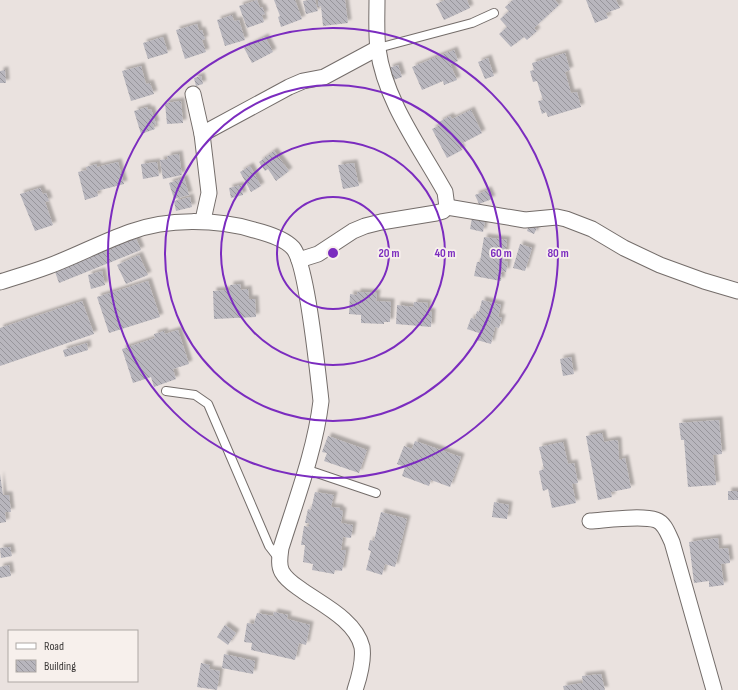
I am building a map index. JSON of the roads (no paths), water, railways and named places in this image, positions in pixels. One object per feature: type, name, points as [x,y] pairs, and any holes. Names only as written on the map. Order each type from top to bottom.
[{"type":"street","points":[[377,0],[378,48],[385,78],[395,104],[445,192],[447,207]]},
{"type":"street","points":[[202,134],[288,87],[303,81],[324,77],[378,48]]},
{"type":"street","points":[[194,94],[202,134],[209,194],[203,220]]},
{"type":"street","points":[[299,260],[318,254],[353,231],[365,226],[436,213],[443,211],[447,207]]},
{"type":"street","points":[[447,207],[525,220],[557,217],[566,219],[592,229],[624,248],[660,265],[704,281],[738,291]]},
{"type":"street","points":[[0,282],[50,266],[131,231],[162,225],[203,220],[234,224],[283,240],[293,248],[299,260],[304,282],[321,401],[319,415],[305,469],[281,548],[279,560],[282,572],[289,581],[336,614],[352,628],[359,638],[362,649],[362,660],[355,690]]},
{"type":"street","points":[[590,521],[642,518],[656,520],[665,528],[678,562],[714,690]]},
{"type":"lane","points":[[378,48],[472,23],[494,13]]},
{"type":"lane","points":[[166,392],[195,395],[208,404],[270,546],[279,560]]},
{"type":"lane","points":[[305,469],[376,493]]}]
